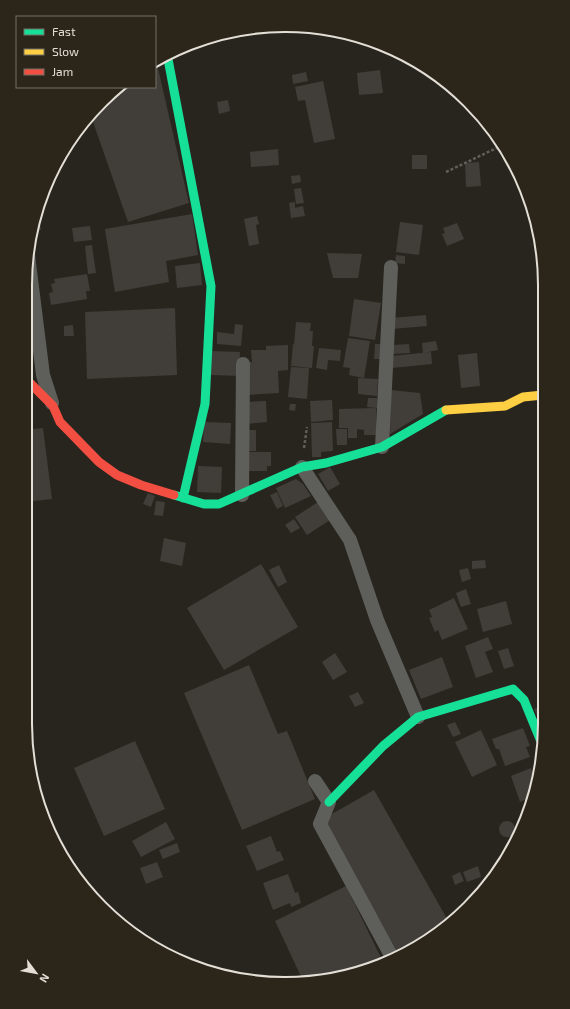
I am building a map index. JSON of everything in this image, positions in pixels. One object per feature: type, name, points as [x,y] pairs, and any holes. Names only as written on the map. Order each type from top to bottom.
[{"type":"street","points":[[168,61],[211,286],[205,404],[183,498]]},
{"type":"street","points":[[382,447],[391,267]]},
{"type":"street","points":[[32,287],[43,375],[52,406],[60,422],[99,462],[117,475],[204,504],[219,504],[302,467],[326,463],[382,447],[444,410],[505,406],[523,397],[538,396]]},
{"type":"street","points":[[242,495],[243,364]]},
{"type":"street","points":[[32,385],[52,406]]},
{"type":"street","points":[[302,467],[350,540],[377,620],[418,717]]},
{"type":"street","points":[[390,954],[320,824],[329,802],[383,746],[418,717],[513,689],[524,700],[537,733]]},
{"type":"street","points":[[315,781],[329,802]]},
{"type":"path","points":[[446,172],[497,148]]},
{"type":"building","points":[[158,67],[189,203],[128,222],[93,121],[106,106],[126,88],[156,88],[156,68]]},
{"type":"building","points":[[380,70],[383,93],[359,95],[357,73]]},
{"type":"building","points":[[306,72],[308,81],[293,84],[292,75]]},
{"type":"building","points":[[323,81],[335,139],[314,143],[305,100],[298,101],[295,87]]},
{"type":"building","points":[[228,100],[230,111],[219,114],[217,102]]},
{"type":"building","points":[[278,149],[279,165],[251,167],[250,152]]},
{"type":"building","points":[[412,155],[427,155],[427,169],[412,169]]},
{"type":"building","points":[[479,162],[481,186],[466,187],[465,163]]},
{"type":"building","points":[[300,175],[301,182],[292,184],[291,176]]},
{"type":"building","points":[[301,188],[304,203],[296,204],[294,189]]},
{"type":"building","points":[[295,202],[295,208],[303,206],[305,216],[291,218],[289,203]]},
{"type":"building","points":[[192,214],[198,255],[166,261],[169,282],[115,292],[105,229]]},
{"type":"building","points":[[257,216],[259,224],[256,225],[259,244],[249,246],[244,219]]},
{"type":"building","points":[[400,222],[423,225],[419,255],[396,252]]},
{"type":"building","points":[[457,223],[464,239],[447,246],[442,234],[445,233],[443,228]]},
{"type":"building","points":[[90,226],[92,240],[74,242],[72,228]]},
{"type":"building","points":[[92,245],[96,273],[88,274],[85,246]]},
{"type":"building","points":[[327,253],[362,254],[358,278],[333,278]]},
{"type":"building","points":[[396,255],[405,256],[405,264],[395,263]]},
{"type":"building","points":[[200,263],[202,285],[177,288],[175,266]]},
{"type":"building","points":[[87,274],[90,291],[86,291],[87,299],[51,305],[49,293],[53,292],[51,284],[55,283],[54,279]]},
{"type":"building","points":[[354,299],[381,303],[375,340],[349,336]]},
{"type":"building","points":[[175,308],[177,375],[87,379],[85,312]]},
{"type":"building","points":[[426,315],[427,326],[392,329],[391,318]]},
{"type":"building","points":[[296,322],[311,323],[310,331],[313,331],[312,346],[314,346],[312,368],[291,366],[293,344],[307,345],[294,344]]},
{"type":"building","points":[[235,324],[243,325],[241,346],[217,344],[217,332],[234,334]]},
{"type":"building","points":[[73,325],[74,336],[64,336],[64,326]]},
{"type":"building","points":[[348,338],[370,341],[364,378],[349,375],[350,368],[343,367]]},
{"type":"building","points":[[436,341],[438,350],[423,353],[422,343]]},
{"type":"building","points":[[375,344],[382,344],[381,359],[374,359]]},
{"type":"building","points":[[409,344],[410,353],[393,354],[393,345]]},
{"type":"building","points":[[288,345],[288,370],[278,371],[279,393],[247,395],[246,362],[252,362],[251,350],[266,350],[266,346]]},
{"type":"building","points":[[319,348],[341,350],[340,361],[328,360],[327,370],[316,368]]},
{"type":"building","points":[[211,351],[240,352],[239,376],[211,375]]},
{"type":"building","points":[[431,352],[432,364],[392,368],[391,356]]},
{"type":"building","points":[[477,353],[480,386],[461,388],[458,355]]},
{"type":"building","points":[[291,367],[309,368],[307,399],[288,397]]},
{"type":"building","points":[[358,378],[378,379],[377,396],[358,394]]},
{"type":"building","points":[[391,390],[420,393],[423,414],[390,434]]},
{"type":"building","points":[[368,398],[377,398],[377,408],[367,407]]},
{"type":"building","points":[[332,400],[333,420],[311,422],[310,401]]},
{"type":"building","points":[[266,401],[267,422],[247,424],[246,402]]},
{"type":"building","points":[[290,404],[296,404],[295,411],[289,410]]},
{"type":"building","points":[[376,408],[376,435],[364,435],[364,430],[357,429],[357,438],[348,438],[348,428],[339,428],[339,409]]},
{"type":"building","points":[[204,422],[231,423],[230,444],[203,442]]},
{"type":"building","points":[[332,422],[333,451],[321,452],[321,457],[312,457],[311,423]]},
{"type":"building","points":[[43,428],[52,499],[32,501],[32,429]]},
{"type":"building","points":[[336,429],[347,429],[347,445],[337,445]]},
{"type":"building","points":[[245,430],[256,430],[256,451],[245,451]]},
{"type":"building","points":[[246,452],[271,452],[271,466],[267,466],[267,471],[246,471]]},
{"type":"building","points":[[198,466],[222,467],[221,493],[197,492]]},
{"type":"building","points":[[330,467],[340,484],[328,491],[318,474]]},
{"type":"building","points":[[296,479],[303,484],[311,496],[285,508],[276,488]]},
{"type":"building","points":[[277,492],[283,506],[277,509],[270,495]]},
{"type":"building","points":[[148,493],[155,496],[151,507],[143,504]]},
{"type":"building","points":[[156,501],[165,502],[163,516],[154,515]]},
{"type":"building","points":[[318,502],[330,520],[307,535],[295,517]]},
{"type":"building","points":[[294,519],[300,528],[291,533],[285,525]]},
{"type":"building","points":[[164,538],[186,543],[182,566],[160,561]]},
{"type":"building","points":[[485,560],[486,568],[472,569],[472,561]]},
{"type":"building","points":[[261,564],[298,627],[224,670],[187,608]]},
{"type":"building","points":[[279,565],[287,582],[278,587],[269,570]]},
{"type":"building","points":[[468,568],[471,579],[462,582],[459,570]]},
{"type":"building","points":[[466,589],[471,604],[461,607],[456,593]]},
{"type":"building","points":[[454,598],[468,629],[442,640],[438,630],[435,632],[429,618],[432,617],[429,610]]},
{"type":"building","points":[[506,601],[512,624],[483,632],[477,609]]},
{"type":"building","points":[[488,637],[493,649],[485,652],[493,672],[476,678],[465,646]]},
{"type":"building","points":[[508,648],[514,666],[504,669],[498,651]]},
{"type":"building","points":[[335,653],[347,672],[333,680],[322,662]]},
{"type":"building","points":[[442,657],[453,687],[421,699],[409,670]]},
{"type":"building","points":[[249,665],[278,734],[287,731],[315,799],[242,830],[184,693]]},
{"type":"building","points":[[358,692],[364,703],[355,707],[349,696]]},
{"type":"building","points":[[538,708],[538,718],[534,709]]},
{"type":"building","points":[[455,722],[461,734],[453,737],[447,725]]},
{"type":"building","points":[[523,728],[530,746],[526,747],[530,757],[505,766],[499,749],[496,749],[492,739]]},
{"type":"building","points":[[481,730],[497,765],[472,777],[455,742]]},
{"type":"building","points":[[135,741],[165,809],[104,836],[74,768]]},
{"type":"building","points":[[531,768],[533,774],[526,800],[520,802],[511,776]]},
{"type":"building","points":[[374,790],[447,918],[426,934],[397,951],[323,819]]},
{"type":"building","points":[[507,821],[514,826],[514,832],[507,837],[500,832],[499,829],[504,822]]},
{"type":"building","points":[[166,822],[175,839],[141,857],[132,841]]},
{"type":"building","points":[[271,836],[277,852],[280,851],[284,860],[257,871],[246,846]]},
{"type":"building","points":[[177,843],[180,852],[163,859],[159,850]]},
{"type":"building","points":[[157,862],[163,877],[146,884],[140,868]]},
{"type":"building","points":[[478,866],[481,877],[467,882],[463,872]]},
{"type":"building","points":[[460,872],[464,881],[455,885],[452,876]]},
{"type":"building","points":[[288,874],[295,893],[298,892],[301,903],[291,907],[290,903],[273,910],[263,883]]},
{"type":"building","points":[[346,886],[381,958],[366,964],[334,972],[301,976],[275,921]]},
{"type":"traffic: fast","points":[[168,61],[211,286],[205,404],[183,498]]},
{"type":"traffic: fast","points":[[174,495],[204,504],[219,504],[302,467],[326,463],[382,447],[446,410]]},
{"type":"traffic: fast","points":[[329,802],[383,746],[418,717],[513,689],[524,700],[537,733]]},
{"type":"traffic: slow","points":[[446,410],[505,406],[523,397],[538,396]]},
{"type":"traffic: jam","points":[[32,385],[53,406],[60,422],[99,462],[117,475],[141,485],[174,495]]}]
